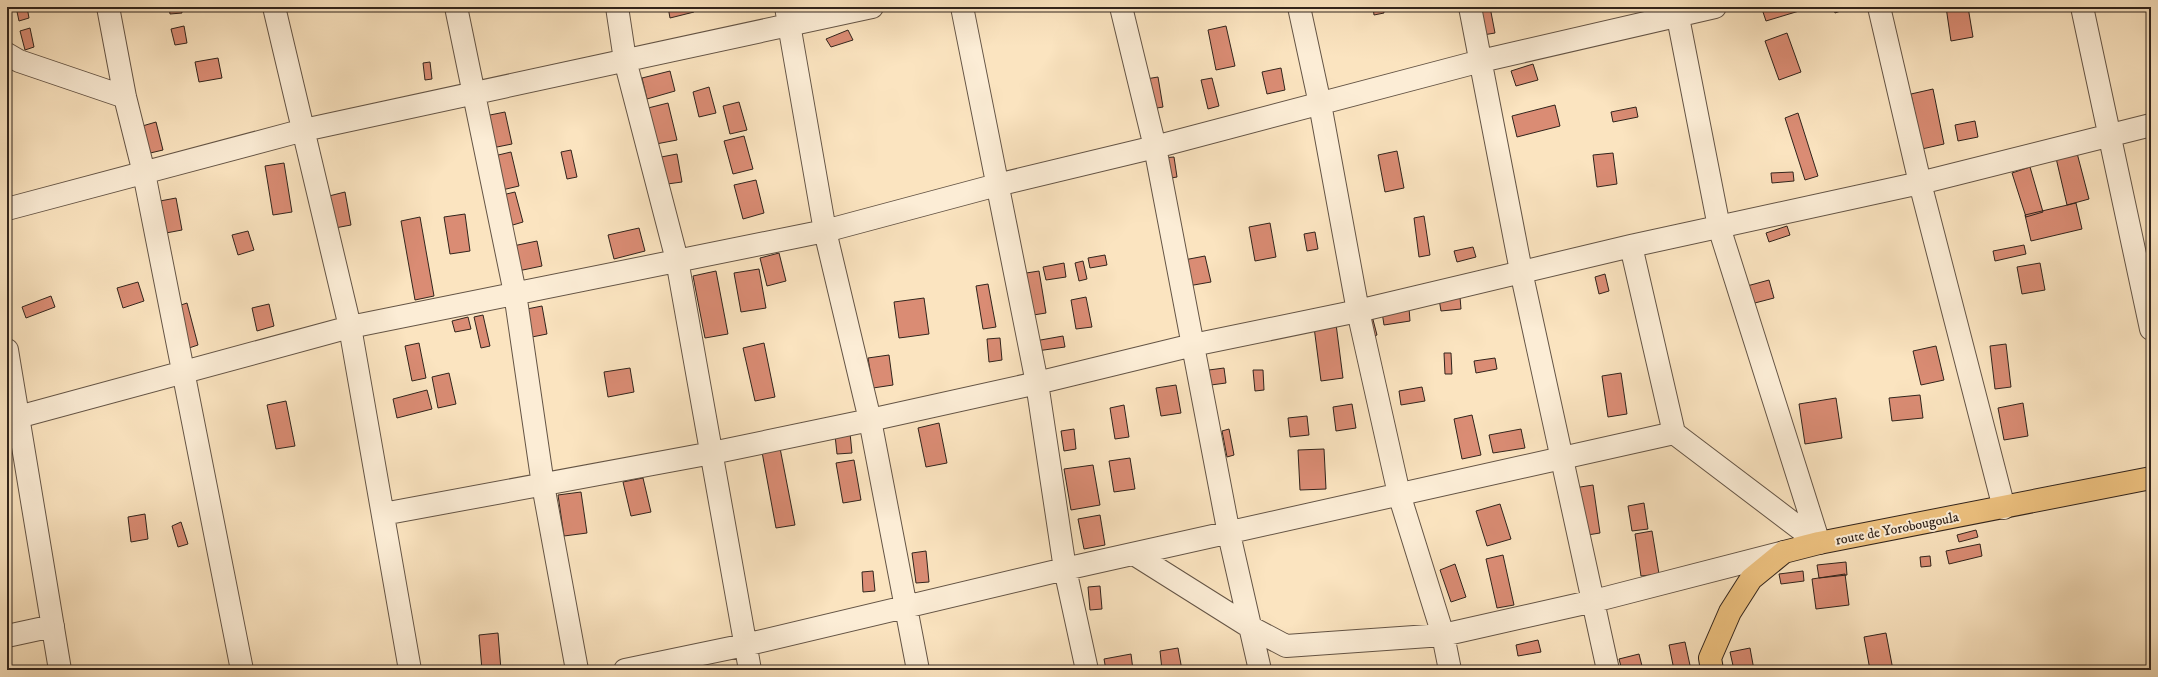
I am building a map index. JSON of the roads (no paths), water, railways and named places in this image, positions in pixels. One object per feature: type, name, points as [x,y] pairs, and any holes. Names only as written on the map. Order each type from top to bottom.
[{"type":"main road","name":"route de Yorobougoula","points":[[1712,670],[1710,658],[1730,612],[1751,579],[1784,552],[1819,543],[2151,478]]},
{"type":"street","points":[[108,7],[125,97],[144,173],[182,373],[242,670]]},
{"type":"street","points":[[274,7],[350,327],[410,670]]},
{"type":"street","points":[[456,7],[475,93],[515,293],[543,485],[578,670]]},
{"type":"street","points":[[617,7],[625,60],[677,260],[750,670]]},
{"type":"street","points":[[7,209],[304,130],[625,60],[787,16],[872,7]]},
{"type":"street","points":[[962,7],[1037,383],[1065,569],[1087,670]]},
{"type":"street","points":[[1121,7],[1155,147],[1230,534],[1260,670]]},
{"type":"street","points":[[1299,7],[1320,104],[1358,311],[1400,494],[1443,635],[1450,670]]},
{"type":"street","points":[[1470,7],[1521,271],[1608,670]]},
{"type":"street","points":[[13,419],[350,327],[825,231],[997,185],[1155,147],[1677,12],[1715,7]]},
{"type":"street","points":[[1879,7],[1920,183],[2004,508]]},
{"type":"street","points":[[2082,7],[2151,329]]},
{"type":"street","points":[[1677,12],[1720,227],[1819,543]]},
{"type":"street","points":[[787,16],[825,231],[870,420],[918,670]]},
{"type":"street","points":[[7,54],[19,61],[125,97]]},
{"type":"street","points":[[383,514],[712,453],[870,420],[1037,383],[1193,346],[1358,311],[1631,246],[1920,183],[2151,125]]},
{"type":"street","points":[[1631,246],[1674,433],[1819,543]]},
{"type":"street","points":[[7,350],[13,419],[53,626],[60,670]]},
{"type":"street","points":[[625,670],[745,645],[906,608],[1065,569],[1230,534],[1400,494],[1674,433]]},
{"type":"street","points":[[1134,554],[1250,627],[1286,646],[1443,635],[1594,601],[1784,552]]},
{"type":"street","points":[[7,636],[53,626]]}]
